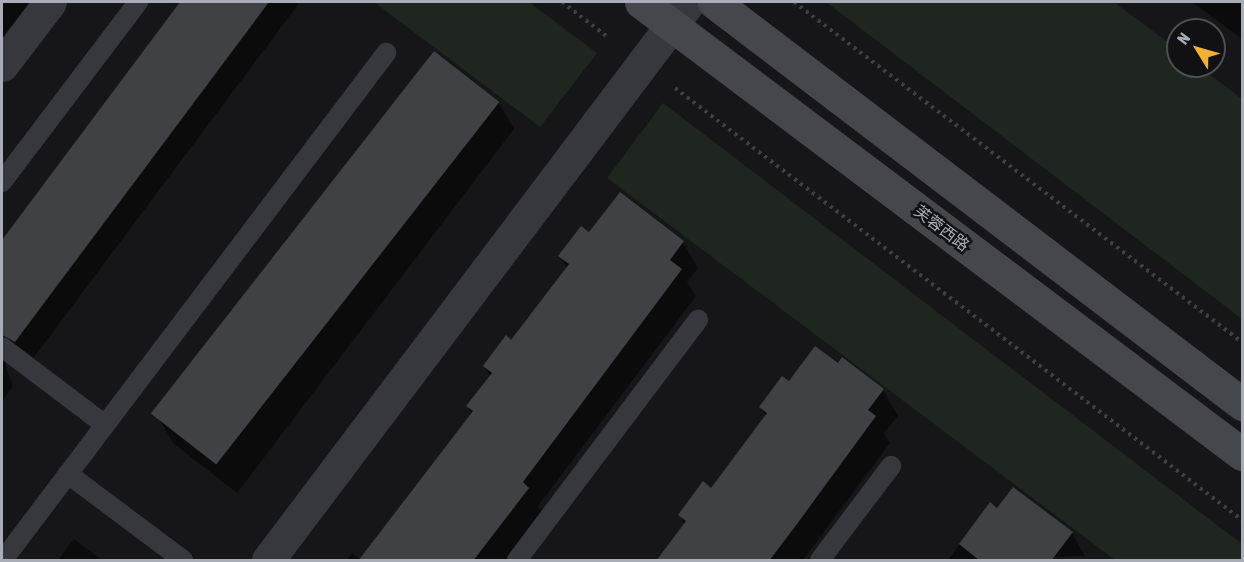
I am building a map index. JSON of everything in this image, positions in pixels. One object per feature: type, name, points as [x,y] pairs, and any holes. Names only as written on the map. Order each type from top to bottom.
[{"type":"main road","name":"芙蓉西路","points":[[641,2],[681,13],[1242,454]]},
{"type":"main road","points":[[714,2],[1242,404]]},
{"type":"street","points":[[2,65],[50,2]]},
{"type":"street","points":[[268,561],[681,13]]},
{"type":"lane","points":[[2,182],[138,2]]},
{"type":"lane","points":[[3,561],[386,53]]},
{"type":"lane","points":[[517,561],[698,321]]},
{"type":"lane","points":[[2,347],[105,425]]},
{"type":"lane","points":[[820,561],[891,466]]},
{"type":"lane","points":[[68,474],[183,561]]},
{"type":"path","points":[[562,2],[1242,520]]},
{"type":"path","points":[[794,2],[1242,342]]},
{"type":"shaded area","points":[[374,2],[529,2],[597,53],[540,127]]},
{"type":"shaded area","points":[[826,2],[1114,2],[1166,41],[1166,78],[1215,78],[1242,99],[1242,319]]},
{"type":"shaded area","points":[[663,103],[1242,544],[1242,560],[1115,560],[607,178]]},
{"type":"building","points":[[180,2],[269,2],[15,342],[2,335],[2,240]]},
{"type":"building","points":[[434,51],[499,102],[216,465],[151,413]]},
{"type":"building","points":[[620,192],[684,241],[670,260],[682,269],[523,482],[529,488],[473,561],[358,561],[473,411],[466,406],[492,373],[483,366],[506,335],[511,340],[569,264],[558,256],[581,226],[589,232]]},
{"type":"building","points":[[815,346],[838,363],[842,357],[884,389],[868,410],[876,416],[797,524],[769,561],[656,561],[686,521],[678,515],[703,481],[711,488],[767,413],[759,407],[782,376],[789,381]]},
{"type":"building","points":[[1013,487],[1073,532],[1051,561],[980,561],[959,544],[990,502],[997,508]]}]
